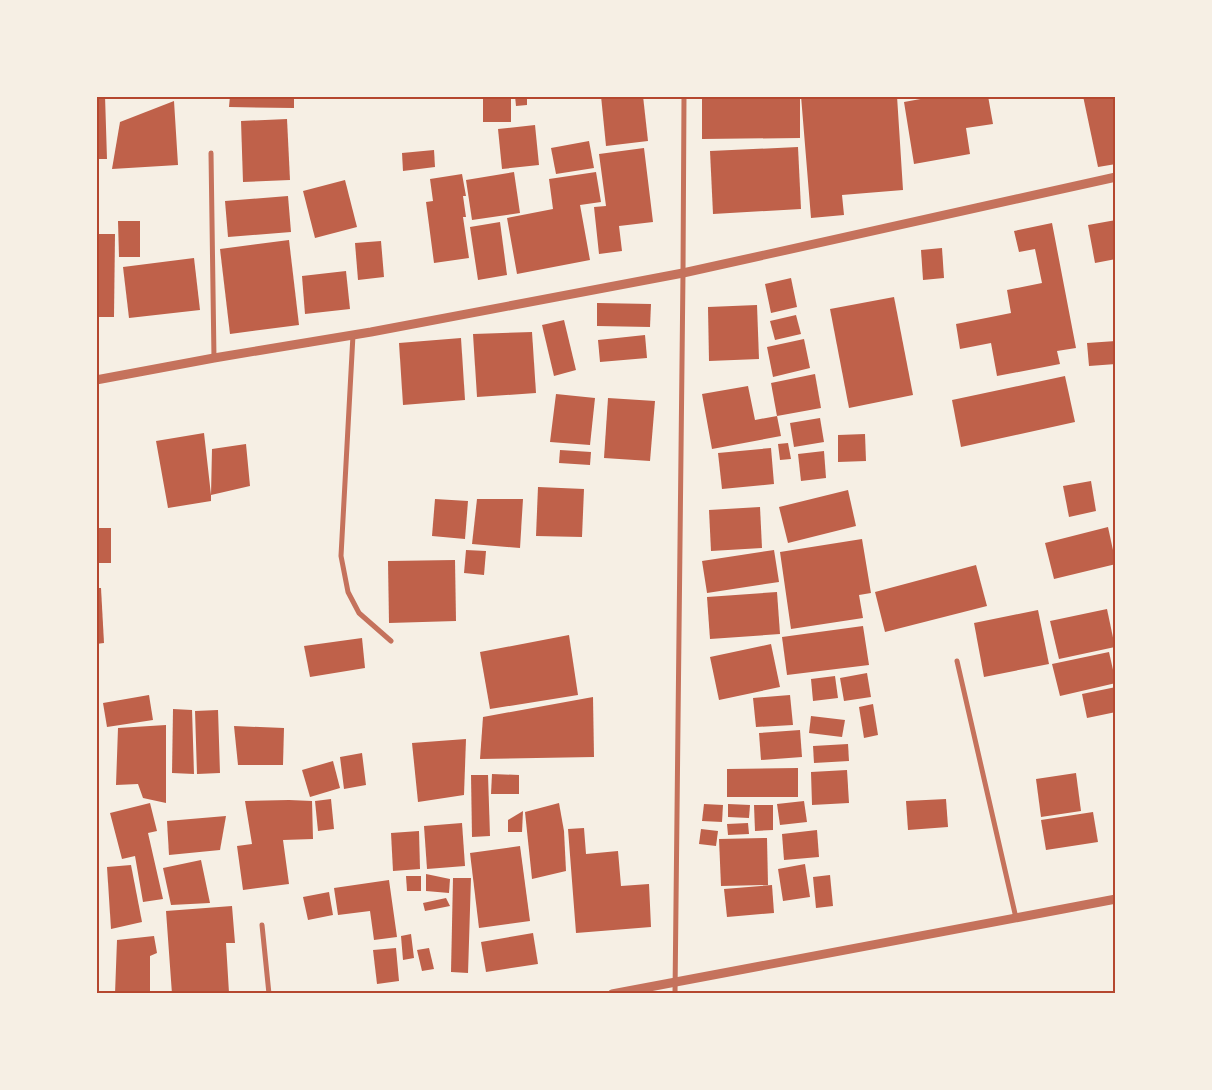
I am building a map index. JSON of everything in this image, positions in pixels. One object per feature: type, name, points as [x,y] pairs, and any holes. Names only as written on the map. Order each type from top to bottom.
[{"type":"street","points":[[675,994],[684,96]]},
{"type":"street","points":[[211,153],[214,358]]},
{"type":"street","points":[[96,380],[353,335],[683,273],[1116,178]]},
{"type":"street","points":[[353,335],[341,556],[348,592],[359,613],[391,641]]},
{"type":"street","points":[[957,661],[1016,918]]},
{"type":"street","points":[[612,994],[1116,899]]},
{"type":"street","points":[[262,925],[270,994]]},
{"type":"building","points":[[96,96],[105,96],[107,159],[96,159]]},
{"type":"building","points":[[230,96],[294,96],[294,108],[229,107]]},
{"type":"building","points":[[483,96],[511,96],[511,122],[483,122]]},
{"type":"building","points":[[515,96],[527,96],[527,105],[516,106]]},
{"type":"building","points":[[601,96],[643,96],[648,141],[606,146]]},
{"type":"building","points":[[702,96],[800,96],[800,138],[702,139]]},
{"type":"building","points":[[801,96],[897,96],[903,190],[842,195],[844,215],[811,218]]},
{"type":"building","points":[[937,96],[988,96],[993,124],[966,128],[970,154],[914,164],[904,102]]},
{"type":"building","points":[[1083,96],[1116,96],[1116,164],[1098,167]]},
{"type":"building","points":[[174,101],[178,165],[112,169],[120,122]]},
{"type":"building","points":[[287,119],[290,180],[243,182],[241,121]]},
{"type":"building","points":[[535,125],[539,165],[502,169],[498,129]]},
{"type":"building","points":[[589,141],[594,168],[556,174],[551,148]]},
{"type":"building","points":[[798,147],[801,209],[713,214],[710,151]]},
{"type":"building","points":[[644,148],[653,222],[619,226],[622,251],[599,254],[594,207],[606,206],[599,154]]},
{"type":"building","points":[[434,150],[435,167],[403,171],[402,153]]},
{"type":"building","points":[[514,172],[520,213],[472,220],[466,180]]},
{"type":"building","points":[[596,172],[601,202],[580,205],[590,260],[517,274],[507,218],[553,209],[549,179]]},
{"type":"building","points":[[462,174],[466,196],[463,196],[466,217],[463,217],[469,258],[434,263],[426,202],[433,201],[430,179]]},
{"type":"building","points":[[345,180],[357,227],[315,238],[303,191]]},
{"type":"building","points":[[288,196],[291,232],[228,237],[225,201]]},
{"type":"building","points":[[1116,220],[1116,259],[1095,263],[1088,225]]},
{"type":"building","points":[[118,221],[140,221],[140,257],[119,257]]},
{"type":"building","points":[[500,222],[507,275],[478,280],[470,227]]},
{"type":"building","points":[[1052,223],[1076,348],[1057,351],[1060,364],[997,376],[991,343],[960,349],[956,324],[1011,313],[1007,290],[1042,283],[1035,249],[1019,252],[1014,231]]},
{"type":"building","points":[[96,234],[115,234],[114,317],[96,317]]},
{"type":"building","points":[[289,240],[299,325],[230,334],[220,249]]},
{"type":"building","points":[[381,241],[384,277],[358,280],[355,243]]},
{"type":"building","points":[[942,248],[944,278],[923,280],[921,250]]},
{"type":"building","points":[[194,258],[200,310],[129,318],[123,267]]},
{"type":"building","points":[[346,271],[350,309],[305,314],[302,276]]},
{"type":"building","points":[[791,278],[797,307],[771,313],[765,284]]},
{"type":"building","points":[[894,297],[913,395],[849,408],[830,309]]},
{"type":"building","points":[[597,303],[651,304],[650,327],[597,326]]},
{"type":"building","points":[[757,305],[759,359],[709,361],[708,307]]},
{"type":"building","points":[[796,315],[801,334],[775,340],[770,321]]},
{"type":"building","points":[[564,320],[576,370],[554,376],[542,325]]},
{"type":"building","points":[[532,332],[536,393],[477,397],[473,334]]},
{"type":"building","points":[[645,335],[647,358],[600,362],[598,340]]},
{"type":"building","points":[[461,338],[465,400],[403,405],[399,343]]},
{"type":"building","points":[[804,339],[810,368],[773,377],[767,347]]},
{"type":"building","points":[[1116,341],[1116,364],[1089,366],[1087,343]]},
{"type":"building","points":[[815,374],[821,408],[777,416],[771,383]]},
{"type":"building","points":[[1065,376],[1075,422],[961,447],[952,400]]},
{"type":"building","points":[[748,386],[755,420],[777,416],[781,436],[712,449],[702,394]]},
{"type":"building","points":[[556,394],[595,398],[590,445],[550,442]]},
{"type":"building","points":[[608,398],[655,401],[650,461],[604,458]]},
{"type":"building","points":[[820,418],[824,442],[794,447],[790,423]]},
{"type":"building","points":[[204,433],[211,501],[168,508],[156,441]]},
{"type":"building","points":[[865,434],[866,461],[838,462],[838,435]]},
{"type":"building","points":[[788,443],[791,459],[780,460],[778,444]]},
{"type":"building","points":[[246,444],[250,486],[211,495],[212,449]]},
{"type":"building","points":[[771,448],[774,484],[722,489],[718,453]]},
{"type":"building","points":[[560,450],[591,452],[590,465],[559,463]]},
{"type":"building","points":[[824,451],[826,478],[801,481],[798,454]]},
{"type":"building","points":[[1091,481],[1096,511],[1069,517],[1063,486]]},
{"type":"building","points":[[538,487],[584,489],[582,537],[536,536]]},
{"type":"building","points":[[848,490],[856,526],[788,543],[779,507]]},
{"type":"building","points":[[435,499],[468,501],[465,539],[432,536]]},
{"type":"building","points":[[477,499],[523,499],[520,548],[472,544]]},
{"type":"building","points":[[760,507],[762,548],[711,551],[709,510]]},
{"type":"building","points":[[1108,527],[1116,564],[1054,579],[1045,543]]},
{"type":"building","points":[[96,528],[111,528],[111,563],[96,563]]},
{"type":"building","points":[[862,539],[871,593],[859,595],[863,618],[791,629],[780,552]]},
{"type":"building","points":[[466,550],[486,551],[484,575],[464,573]]},
{"type":"building","points":[[774,550],[779,582],[707,593],[702,561]]},
{"type":"building","points":[[455,560],[456,621],[389,623],[388,561]]},
{"type":"building","points":[[976,565],[987,606],[885,632],[875,592]]},
{"type":"building","points":[[96,588],[101,588],[104,643],[96,644]]},
{"type":"building","points":[[777,592],[780,634],[710,639],[707,597]]},
{"type":"building","points":[[1107,609],[1115,647],[1059,659],[1050,621]]},
{"type":"building","points":[[1038,610],[1049,664],[984,677],[974,623]]},
{"type":"building","points":[[863,626],[869,665],[787,675],[782,637]]},
{"type":"building","points":[[569,635],[578,695],[490,709],[480,652]]},
{"type":"building","points":[[362,638],[365,668],[310,677],[304,646]]},
{"type":"building","points":[[771,644],[780,687],[719,700],[710,657]]},
{"type":"building","points":[[1109,652],[1116,683],[1060,696],[1052,664]]},
{"type":"building","points":[[867,673],[871,697],[844,701],[840,678]]},
{"type":"building","points":[[835,676],[838,698],[813,701],[811,679]]},
{"type":"building","points":[[1116,687],[1116,712],[1087,718],[1082,694]]},
{"type":"building","points":[[149,695],[153,720],[107,727],[103,703]]},
{"type":"building","points":[[790,695],[793,725],[756,727],[753,698]]},
{"type":"building","points":[[593,697],[594,757],[480,759],[483,717]]},
{"type":"building","points":[[873,704],[878,735],[864,738],[859,707]]},
{"type":"building","points":[[173,709],[192,710],[194,774],[172,773]]},
{"type":"building","points":[[218,710],[220,773],[197,774],[195,711]]},
{"type":"building","points":[[811,716],[845,720],[842,737],[809,733]]},
{"type":"building","points":[[166,725],[166,803],[143,798],[138,784],[116,785],[118,728]]},
{"type":"building","points":[[234,726],[284,728],[283,765],[238,765]]},
{"type":"building","points":[[800,730],[802,757],[761,760],[759,733]]},
{"type":"building","points":[[466,739],[464,795],[418,802],[412,743]]},
{"type":"building","points":[[848,744],[849,761],[814,763],[813,746]]},
{"type":"building","points":[[362,753],[366,785],[344,789],[340,757]]},
{"type":"building","points":[[333,761],[340,788],[310,797],[302,770]]},
{"type":"building","points":[[798,768],[798,797],[727,797],[727,769]]},
{"type":"building","points":[[847,770],[849,803],[812,805],[811,772]]},
{"type":"building","points":[[1076,773],[1081,811],[1041,817],[1036,779]]},
{"type":"building","points":[[492,774],[519,775],[519,794],[491,794]]},
{"type":"building","points":[[471,775],[488,775],[490,836],[472,837]]},
{"type":"building","points":[[331,799],[334,829],[318,831],[315,801]]},
{"type":"building","points":[[946,799],[948,827],[908,830],[906,801]]},
{"type":"building","points":[[245,801],[312,801],[313,839],[283,840],[289,884],[243,890],[237,846],[252,844]]},
{"type":"building","points":[[804,801],[807,822],[780,825],[777,804]]},
{"type":"building","points":[[150,803],[157,831],[148,833],[163,899],[143,902],[135,856],[122,859],[110,813]]},
{"type":"building","points":[[559,803],[564,831],[566,871],[532,879],[525,812]]},
{"type":"building","points":[[704,804],[723,805],[722,822],[702,821]]},
{"type":"building","points":[[728,804],[750,805],[749,818],[728,817]]},
{"type":"building","points":[[754,805],[773,805],[773,830],[755,831]]},
{"type":"building","points":[[523,811],[522,832],[508,832],[508,820]]},
{"type":"building","points":[[1093,812],[1098,842],[1046,850],[1041,820]]},
{"type":"building","points":[[226,816],[220,850],[169,855],[167,821]]},
{"type":"building","points":[[462,823],[465,866],[427,869],[424,826]]},
{"type":"building","points":[[748,823],[749,834],[728,835],[727,824]]},
{"type":"building","points":[[584,828],[586,854],[618,851],[621,886],[649,884],[651,927],[576,933],[568,829]]},
{"type":"building","points":[[701,829],[718,831],[716,846],[699,844]]},
{"type":"building","points":[[817,830],[819,857],[784,860],[782,834]]},
{"type":"building","points":[[419,831],[420,869],[393,871],[391,833]]},
{"type":"building","points":[[767,838],[768,885],[721,886],[719,839]]},
{"type":"building","points":[[520,846],[530,921],[479,928],[470,853]]},
{"type":"building","points":[[201,860],[210,903],[171,905],[163,868]]},
{"type":"building","points":[[805,864],[810,897],[783,901],[778,869]]},
{"type":"building","points":[[131,865],[142,922],[111,929],[107,867]]},
{"type":"building","points":[[426,874],[450,879],[449,893],[426,891]]},
{"type":"building","points":[[830,875],[833,906],[816,908],[813,877]]},
{"type":"building","points":[[406,876],[421,876],[421,891],[407,891]]},
{"type":"building","points":[[453,878],[471,878],[468,973],[451,972]]},
{"type":"building","points":[[389,880],[397,937],[374,940],[370,911],[338,915],[334,888]]},
{"type":"building","points":[[772,885],[774,913],[727,917],[724,889]]},
{"type":"building","points":[[329,892],[333,915],[308,920],[303,897]]},
{"type":"building","points":[[446,898],[450,906],[425,911],[423,903]]},
{"type":"building","points":[[232,906],[235,943],[226,943],[229,993],[172,994],[166,911]]},
{"type":"building","points":[[533,933],[538,964],[486,972],[481,942]]},
{"type":"building","points":[[411,934],[414,958],[403,960],[401,936]]},
{"type":"building","points":[[154,936],[157,953],[150,956],[150,994],[115,994],[117,940]]},
{"type":"building","points":[[396,948],[399,981],[377,984],[373,950]]},
{"type":"building","points":[[429,948],[434,969],[422,971],[417,950]]}]
